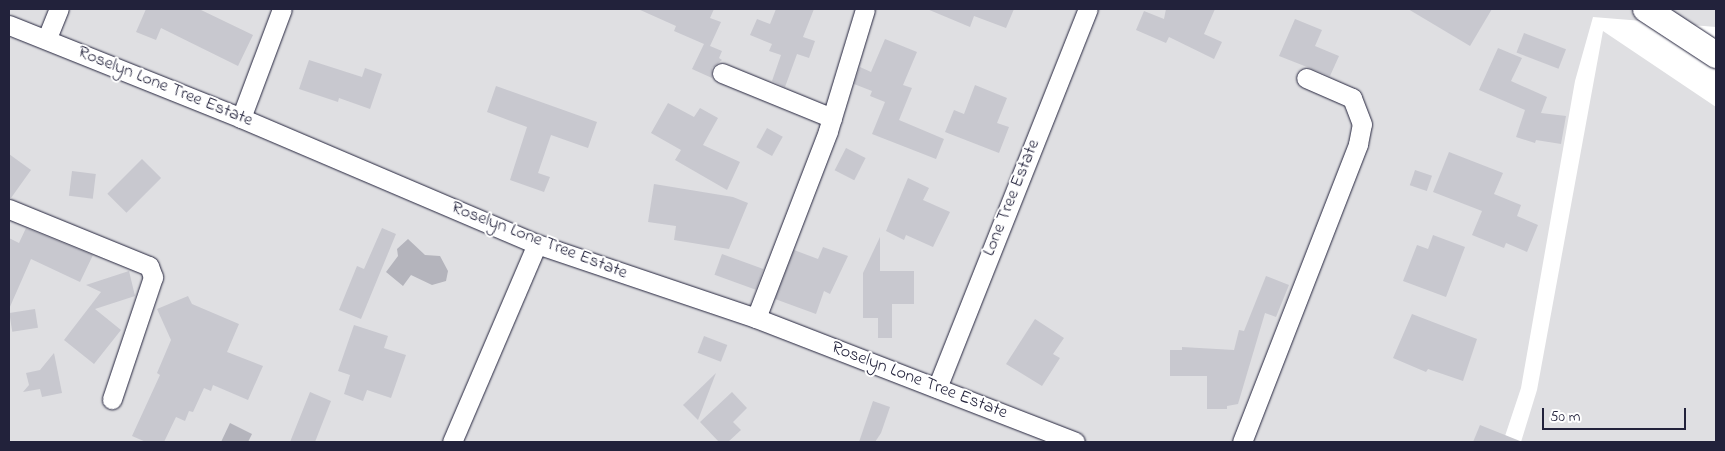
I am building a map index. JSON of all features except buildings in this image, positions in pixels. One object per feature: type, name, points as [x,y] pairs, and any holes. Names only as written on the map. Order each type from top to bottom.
[{"type":"main road","points":[[1646,9],[1716,55]]},
{"type":"main road","points":[[1678,9],[1716,35]]},
{"type":"street","points":[[47,38],[59,9]]},
{"type":"street","points":[[241,118],[282,9]]},
{"type":"street","points":[[756,318],[832,118],[865,9]]},
{"type":"street","name":"Lone Tree Estate","points":[[938,388],[1088,9]]},
{"type":"street","name":"Roselyn Lone Tree Estate","points":[[9,25],[47,38],[241,118],[537,244],[756,318],[1075,442]]},
{"type":"street","points":[[722,73],[832,118]]},
{"type":"street","points":[[1242,442],[1360,137],[1360,115],[1352,98],[1306,78]]},
{"type":"street","points":[[9,209],[149,266],[153,277],[112,399]]},
{"type":"street","points":[[452,442],[537,244]]},
{"type":"shaded area","points":[[9,9],[1716,9],[1716,27],[1593,17],[1575,81],[1521,388],[1503,442],[9,442]]},
{"type":"shaded area","points":[[1603,31],[1716,107],[1716,442],[1521,442],[1537,390]]},
{"type":"shaded area","points":[[408,239],[425,255],[440,256],[448,271],[446,281],[432,285],[411,275],[403,286],[386,272],[398,256],[397,249]]},
{"type":"shaded area","points":[[230,423],[252,434],[248,442],[221,442]]}]
